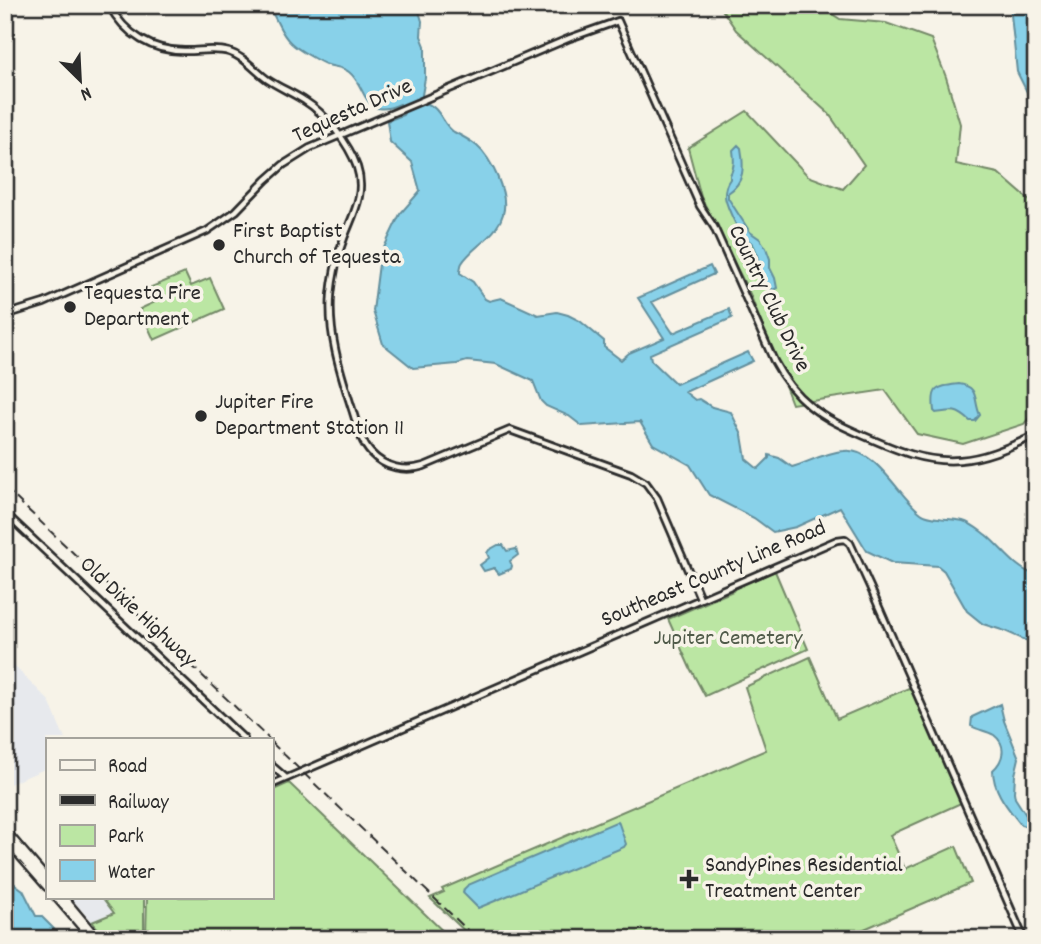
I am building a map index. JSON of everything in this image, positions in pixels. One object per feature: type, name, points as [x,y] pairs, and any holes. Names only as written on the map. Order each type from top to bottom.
[{"type":"main road","points":[[5,830],[46,882]]},
{"type":"main road","points":[[5,839],[46,882]]},
{"type":"main road","points":[[56,898],[92,939]]},
{"type":"main road","points":[[64,898],[99,939]]},
{"type":"main road","points":[[80,925],[89,928]]},
{"type":"street","points":[[109,5],[125,28],[153,46],[180,51],[224,51],[241,57],[265,77],[310,104],[328,121],[354,160],[360,178],[360,192],[339,252],[332,284],[332,331],[338,364],[361,436],[372,455],[392,467],[414,468],[510,430],[631,474],[646,483],[657,498],[701,598]]},
{"type":"street","name":"Tequesta Drive","points":[[5,314],[44,303],[207,231],[236,211],[283,165],[310,148],[570,38],[618,21]]},
{"type":"street","name":"Country Club Drive","points":[[618,21],[700,206],[714,227],[774,360],[784,378],[802,399],[835,422],[901,452],[925,458],[951,460],[979,457],[1036,435]]},
{"type":"street","name":"Old Dixie Highway","points":[[5,513],[243,738]]},
{"type":"street","name":"Southeast County Line Road","points":[[273,784],[701,598],[844,539],[848,540],[1024,939]]},
{"type":"street","points":[[273,767],[286,778]]},
{"type":"shaded area","points":[[5,656],[49,701],[65,738],[46,738],[46,768],[5,786]]},
{"type":"shaded area","points":[[71,898],[103,898],[115,913],[92,922]]},
{"type":"green space","points":[[719,5],[818,5],[840,19],[886,23],[931,39],[960,124],[956,164],[998,173],[1036,206],[1036,410],[1024,424],[963,444],[917,434],[885,390],[792,404],[750,294],[701,197],[688,148],[747,111],[808,176],[843,189],[864,165],[829,114],[736,30]]},
{"type":"green space","points":[[185,273],[191,286],[210,278],[224,309],[154,340],[140,309],[155,302],[149,288]]},
{"type":"green space","name":"Jupiter Cemetery","points":[[775,571],[808,649],[705,696],[668,619]]},
{"type":"green space","points":[[810,657],[837,719],[911,687],[961,803],[890,835],[905,869],[956,846],[971,883],[848,936],[848,939],[473,939],[430,898],[444,892],[442,889],[766,750],[745,687]]},
{"type":"green space","points":[[289,783],[451,939],[417,939],[415,936],[405,936],[399,939],[143,939],[146,935],[147,898],[273,898],[273,790]]},
{"type":"green space","points":[[103,898],[144,898],[144,935],[141,939],[107,939],[92,922],[114,913]]},
{"type":"water","points":[[261,5],[417,5],[425,46],[422,95],[425,103],[435,108],[450,129],[477,146],[493,168],[501,187],[504,206],[498,225],[465,259],[460,273],[473,282],[485,299],[489,301],[501,298],[538,315],[557,312],[568,315],[580,321],[604,341],[604,347],[621,360],[629,353],[664,338],[638,298],[710,266],[714,274],[652,302],[673,333],[729,309],[732,318],[650,354],[651,360],[676,384],[748,352],[753,361],[685,392],[695,400],[699,399],[712,407],[731,412],[742,435],[746,459],[758,469],[769,455],[792,467],[824,455],[844,451],[856,452],[876,464],[921,513],[969,523],[986,535],[1016,564],[1036,575],[1036,645],[983,624],[967,611],[944,571],[938,566],[892,563],[867,551],[840,507],[796,527],[773,532],[754,518],[709,495],[690,465],[653,444],[640,422],[582,426],[569,416],[546,406],[541,401],[533,381],[496,364],[467,361],[413,368],[383,344],[373,311],[380,256],[400,214],[420,191],[412,162],[390,142],[387,121],[403,115],[405,111],[400,104],[387,108],[372,105],[349,72],[320,62],[294,46],[285,37],[273,14]]},
{"type":"water","points":[[1010,5],[1036,5],[1036,110],[1017,72]]},
{"type":"water","points":[[738,145],[742,155],[742,174],[738,184],[728,193],[728,198],[750,232],[760,239],[766,248],[777,288],[773,290],[760,270],[754,246],[740,232],[725,198],[733,166],[733,150]]},
{"type":"water","points":[[959,384],[970,388],[975,395],[980,415],[975,421],[970,421],[954,411],[934,411],[933,397],[937,390]]},
{"type":"water","points":[[503,545],[507,551],[516,549],[518,555],[510,561],[511,569],[499,574],[494,568],[484,571],[480,565],[489,558],[489,550]]},
{"type":"water","points":[[1000,704],[1019,758],[1015,775],[1015,798],[1031,823],[1030,827],[1021,825],[1002,800],[996,786],[993,770],[1002,757],[1001,743],[994,735],[971,726],[972,717]]},
{"type":"water","points":[[618,821],[626,844],[624,847],[478,908],[463,893],[468,885]]},
{"type":"water","points":[[5,877],[23,890],[36,916],[41,916],[54,929],[44,939],[5,939]]},
{"type":"railway","points":[[5,488],[268,738]]},
{"type":"railway","points":[[273,744],[477,939]]},
{"type":"place","name":"First Baptist Church of Tequesta","points":[[219,245]]},
{"type":"place","name":"Tequesta Fire Department","points":[[70,307]]},
{"type":"place","name":"Jupiter Fire Department Station 11","points":[[201,416]]},
{"type":"place","name":"SandyPines Residential Treatment Center","points":[[689,879]]}]
